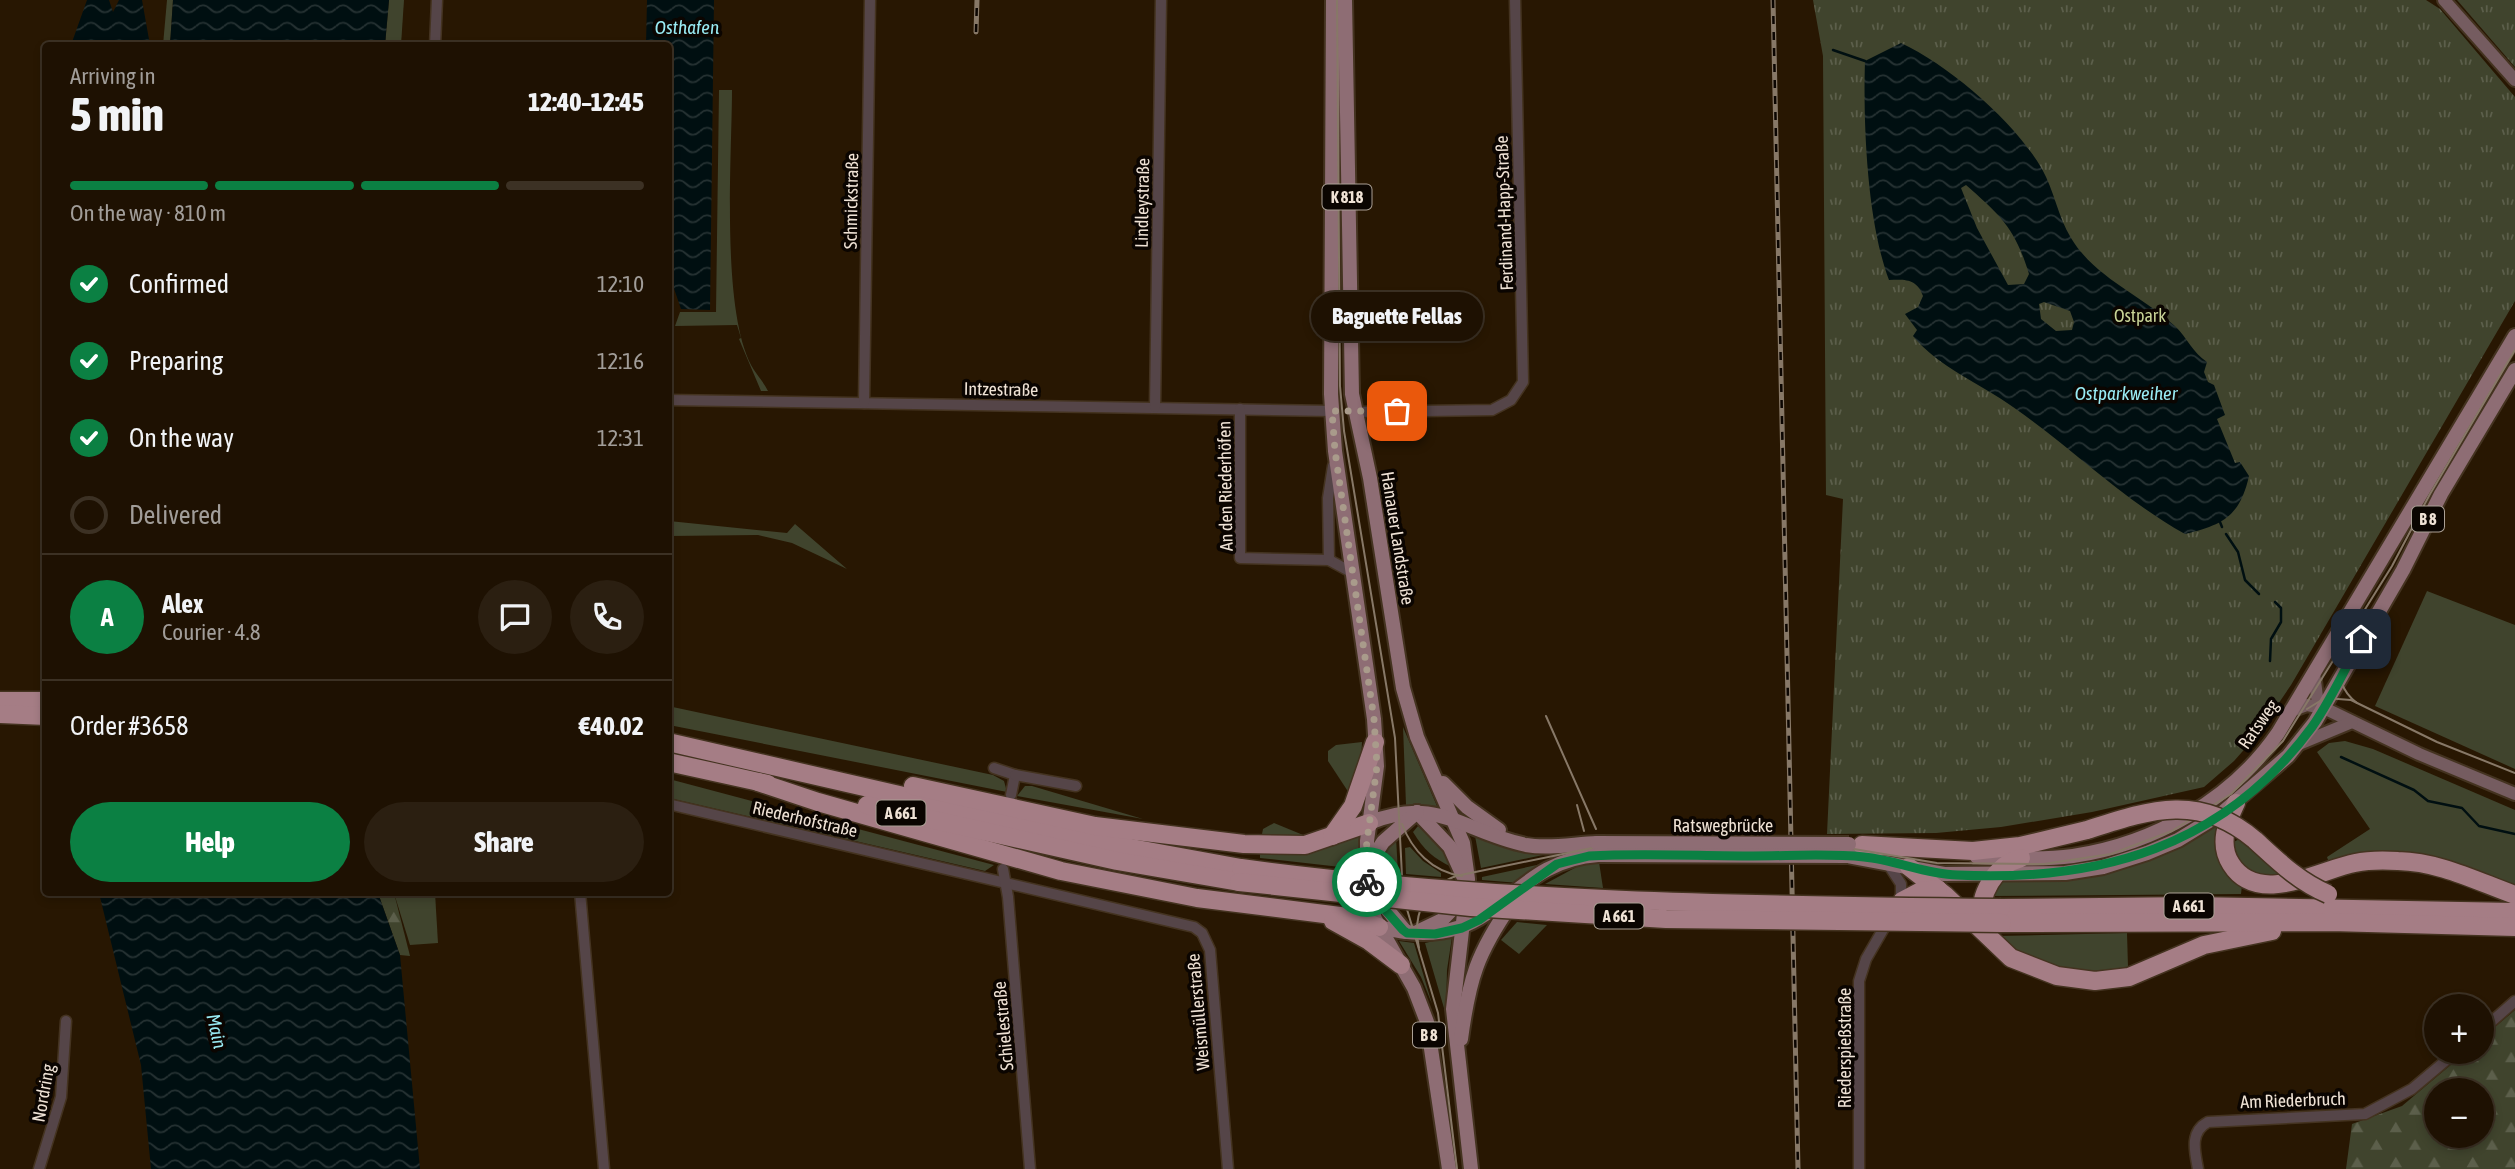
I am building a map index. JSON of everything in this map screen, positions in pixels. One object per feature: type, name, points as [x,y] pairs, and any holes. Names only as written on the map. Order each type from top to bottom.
[{"type":"highway","points":[[0,701],[42,701]]},
{"type":"highway","points":[[0,715],[42,716]]},
{"type":"highway","points":[[1329,838],[1353,806],[1376,742]]},
{"type":"highway","name":"A 661","points":[[672,743],[1240,875]]},
{"type":"highway","name":"A 661","points":[[672,763],[1117,861],[1240,875],[1654,903],[2001,916],[2515,927]]},
{"type":"highway","points":[[842,781],[912,786],[1095,825],[1157,835],[1272,846],[1305,845],[1369,823]]},
{"type":"highway","points":[[758,782],[1060,871],[1197,898],[1334,915],[1379,926]]},
{"type":"highway","points":[[2236,803],[2227,825],[2225,848],[2236,870],[2252,881],[2287,882],[2353,863],[2412,862],[2443,867],[2515,895]]},
{"type":"highway","points":[[1853,848],[1973,851],[2020,846],[2159,809],[2205,813],[2246,833],[2297,878],[2329,894],[2378,907]]},
{"type":"highway","points":[[1991,941],[1981,918],[1988,886],[2010,862],[2021,858]]},
{"type":"highway","points":[[1909,867],[1938,889],[2011,958],[2040,972],[2075,979],[2112,980],[2143,972],[2222,940],[2331,922]]},
{"type":"highway","points":[[1902,901],[1920,891],[1938,889]]},
{"type":"highway","name":"A 661","points":[[2001,916],[2378,907],[2515,912]]},
{"type":"highway","points":[[1272,908],[1333,921],[1362,936],[1401,965]]},
{"type":"main road","name":"K 818","points":[[1333,0],[1332,411],[1335,451],[1376,742],[1376,782],[1369,823]]},
{"type":"main road","name":"Hanauer Landstraße","points":[[1345,0],[1348,287],[1355,412],[1370,478],[1403,688],[1417,737],[1454,819]]},
{"type":"main road","points":[[2444,0],[2515,80]]},
{"type":"main road","name":"Ratsweg","points":[[1853,848],[1930,856],[2054,858],[2107,849],[2154,833],[2191,814],[2252,766],[2291,711],[2515,336]]},
{"type":"main road","name":"B 8","points":[[1853,848],[1884,861],[1951,875],[2065,873],[2126,860],[2178,840],[2236,803],[2299,744],[2324,708],[2406,563],[2441,494],[2515,370]]},
{"type":"main road","points":[[1332,411],[1355,412]]},
{"type":"main road","points":[[2314,673],[2317,697],[2324,708]]},
{"type":"main road","points":[[2291,711],[2307,705],[2324,708],[2515,794]]},
{"type":"main road","points":[[2299,744],[2353,722]]},
{"type":"main road","points":[[1433,772],[1467,807],[1520,843]]},
{"type":"main road","points":[[1417,811],[1450,847],[1466,892],[1456,908],[1435,925],[1407,933],[1381,905],[1365,875],[1383,842],[1417,811]]},
{"type":"main road","name":"B 8","points":[[1449,1169],[1427,1022],[1369,902],[1365,875],[1369,823],[1399,813],[1417,811],[1454,819],[1520,843],[1598,850]]},
{"type":"main road","name":"K 818","points":[[1454,819],[1467,858],[1462,928]]},
{"type":"main road","name":"Ratswegbrücke","points":[[1598,850],[1853,848]]},
{"type":"main road","name":"B 8","points":[[1471,1169],[1453,993],[1462,928],[1487,915],[1536,876],[1557,864],[1598,850]]},
{"type":"main road","points":[[1459,1058],[1465,1006],[1476,961],[1511,904],[1536,876]]},
{"type":"main road","points":[[1379,926],[1407,933],[1435,934],[1462,928]]},
{"type":"street","points":[[435,42],[437,0]]},
{"type":"street","name":"Schmickstraße","points":[[864,403],[870,0]]},
{"type":"street","name":"Lindleystraße","points":[[1155,407],[1161,0]]},
{"type":"street","name":"Ferdinand-Happ-Straße","points":[[1355,412],[1492,410],[1515,396],[1524,370],[1515,0]]},
{"type":"street","name":"Intzestraße","points":[[672,400],[1332,411]]},
{"type":"street","name":"An den Riederhöfen","points":[[1240,409],[1240,558],[1329,560],[1353,573]]},
{"type":"street","points":[[1329,560],[1328,498],[1335,451]]},
{"type":"street","points":[[995,768],[1015,775],[1076,786]]},
{"type":"street","points":[[1011,795],[1015,775]]},
{"type":"street","name":"Riederhofstraße","points":[[672,805],[1004,881]]},
{"type":"street","points":[[1884,861],[1900,879],[1902,901]]},
{"type":"street","points":[[1003,869],[1004,881]]},
{"type":"street","name":"Schielestraße","points":[[1004,881],[1008,897],[1030,1169]]},
{"type":"street","name":"Weismüllerstraße","points":[[1004,881],[1177,921],[1202,933],[1210,950],[1228,1169]]},
{"type":"street","points":[[580,896],[604,1169]]},
{"type":"street","name":"Riederspießstraße","points":[[1859,1169],[1859,981],[1871,949],[1902,901]]},
{"type":"street","points":[[2494,1019],[2515,1001]]},
{"type":"street","name":"Nordring","points":[[39,1169],[61,1097],[66,1021]]},
{"type":"street","name":"Am Riederbruch","points":[[2198,1169],[2194,1139],[2200,1128],[2208,1122],[2365,1114],[2412,1089],[2442,1064]]},
{"type":"green space","points":[[167,0],[173,0],[170,42],[163,42]]},
{"type":"green space","points":[[389,0],[404,0],[401,42],[385,42]]},
{"type":"green space","name":"Ostpark","points":[[1813,0],[2426,0],[2440,9],[2515,97],[2515,301],[2291,685],[2257,735],[2234,761],[2204,787],[2092,812],[2001,827],[1936,833],[1827,834],[1843,499],[1826,495],[1823,56]]},
{"type":"green space","points":[[2457,0],[2515,0],[2515,67]]},
{"type":"green space","points":[[719,90],[732,90],[730,235],[736,313],[743,345],[754,370],[768,391],[761,391],[739,339],[741,338],[737,325],[675,326],[680,312],[716,312]]},
{"type":"green space","points":[[672,521],[787,533],[795,524],[847,569],[792,543],[758,535],[672,536]]},
{"type":"green space","points":[[2427,591],[2515,625],[2515,769],[2375,706]]},
{"type":"green space","points":[[672,707],[993,775],[1004,781],[1007,792],[672,726]]},
{"type":"green space","points":[[1403,727],[1437,806],[1406,805]]},
{"type":"green space","points":[[2345,741],[2373,749],[2515,810],[2515,889],[2447,862],[2329,863],[2327,857],[2370,829],[2317,752],[2329,743]]},
{"type":"green space","points":[[1362,742],[1361,761],[1349,793],[1328,761],[1328,751],[1336,745]]},
{"type":"green space","points":[[672,780],[994,865],[985,871],[672,799]]},
{"type":"green space","points":[[1025,786],[1032,786],[1143,819],[1017,796]]},
{"type":"green space","points":[[1274,823],[1308,837],[1261,839],[1263,829]]},
{"type":"green space","points":[[2215,823],[2220,826],[2242,885],[2241,894],[1990,896],[1998,879],[2067,878]]},
{"type":"green space","points":[[1418,826],[1446,852],[1452,867],[1434,857],[1421,844],[1413,832]]},
{"type":"green space","points":[[1361,833],[1358,869],[1260,858],[1260,851],[1309,851]]},
{"type":"green space","points":[[1475,836],[1511,849],[1543,855],[1481,868]]},
{"type":"green space","points":[[1396,837],[1398,873],[1383,872],[1385,852]]},
{"type":"green space","points":[[2241,838],[2281,875],[2256,873],[2244,865],[2232,843]]},
{"type":"green space","points":[[1410,847],[1423,861],[1441,873],[1441,877],[1406,874],[1405,848]]},
{"type":"green space","points":[[1599,862],[1603,888],[1545,884],[1582,864]]},
{"type":"green space","points":[[1546,863],[1519,883],[1482,880],[1482,877]]},
{"type":"green space","points":[[379,896],[395,896],[410,956],[400,955]]},
{"type":"green space","points":[[395,896],[435,896],[438,943],[410,945]]},
{"type":"green space","points":[[1517,922],[1547,925],[1519,954],[1501,940]]},
{"type":"green space","points":[[2127,933],[2128,967],[2093,971],[2043,962],[2012,947],[1998,936]]},
{"type":"green space","points":[[1452,937],[1447,970],[1446,1015],[1425,943]]},
{"type":"green space","points":[[1399,941],[1414,943],[1432,1004],[1421,977]]},
{"type":"green space","points":[[2515,1010],[2515,1169],[2346,1169],[2352,1124],[2402,1106],[2424,1087],[2424,1148],[2494,1148],[2494,1078],[2435,1078],[2452,1064],[2494,1064],[2494,1028]]},
{"type":"water","points":[[87,0],[109,0],[113,12],[119,0],[142,0],[149,42],[72,42]]},
{"type":"water","points":[[173,0],[389,0],[385,42],[170,42]]},
{"type":"water","name":"Osthafen","points":[[647,0],[714,0],[710,310],[681,309],[672,283],[672,42],[646,42]]},
{"type":"water","name":"Ostparkweiher","points":[[1901,43],[1940,66],[1980,97],[2015,133],[2042,169],[2067,230],[2081,252],[2106,276],[2176,327],[2207,362],[2204,372],[2208,382],[2214,385],[2225,415],[2217,419],[2235,463],[2240,462],[2249,476],[2241,501],[2228,517],[2210,527],[2185,534],[2118,489],[2013,407],[1935,357],[1913,336],[1917,330],[1905,314],[1918,307],[1923,296],[1918,286],[1910,281],[1889,280],[1871,202],[1866,142],[1865,61]],"holes":[[[1966,185],[1998,215],[2012,234],[2029,274],[2024,284],[2008,285],[1977,228],[1961,188]],[[2044,302],[2070,311],[2074,322],[2072,330],[2056,331],[2041,319],[2039,304]]]},
{"type":"water","name":"Main","points":[[100,896],[379,896],[400,955],[420,1169],[151,1169],[141,1065]]},
{"type":"waterway","points":[[1833,50],[1865,61]]},
{"type":"waterway","points":[[2220,522],[2222,527]]},
{"type":"waterway","points":[[2226,534],[2238,552],[2245,580],[2259,594]]},
{"type":"waterway","points":[[2270,661],[2271,639],[2281,622],[2281,608],[2275,602]]},
{"type":"waterway","points":[[2341,757],[2414,790],[2428,801],[2462,808],[2479,826],[2515,834]]},
{"type":"tram line","points":[[1337,0],[1340,386],[1344,431],[1395,738],[1403,896],[1438,1013],[1457,1169]]},
{"type":"tram line","points":[[1419,948],[1419,913],[1428,895],[1445,881],[1456,876],[1597,847],[1848,848],[1937,863],[2044,864],[2111,854],[2172,831],[2231,794],[2283,741],[2392,566],[2430,494],[2515,350]]},
{"type":"tram line","points":[[2343,657],[2340,677],[2344,688],[2357,703]]},
{"type":"tram line","points":[[2307,709],[2325,698],[2351,700],[2437,742],[2515,773]]},
{"type":"tram line","points":[[1546,716],[1596,829]]},
{"type":"tram line","points":[[1577,805],[1584,831]]},
{"type":"tram line","points":[[1402,824],[1411,843],[1432,865],[1462,876]]},
{"type":"railway","points":[[976,32],[977,0]]},
{"type":"railway","points":[[1773,0],[1798,1169]]},
{"type":"way so far","points":[[1367,882],[1364,872],[1377,766],[1374,719],[1335,451],[1332,411],[1397,411]]},
{"type":"place","name":"Baguette Fellas","points":[[1397,411]]},
{"type":"route","points":[[1367,882],[1381,905],[1403,930],[1407,933],[1427,935],[1453,931],[1479,920],[1548,869],[1568,860],[1589,856],[1865,857],[1959,875],[2044,875],[2103,867],[2178,840],[2222,813],[2249,792],[2288,756],[2311,729],[2361,639]]}]
